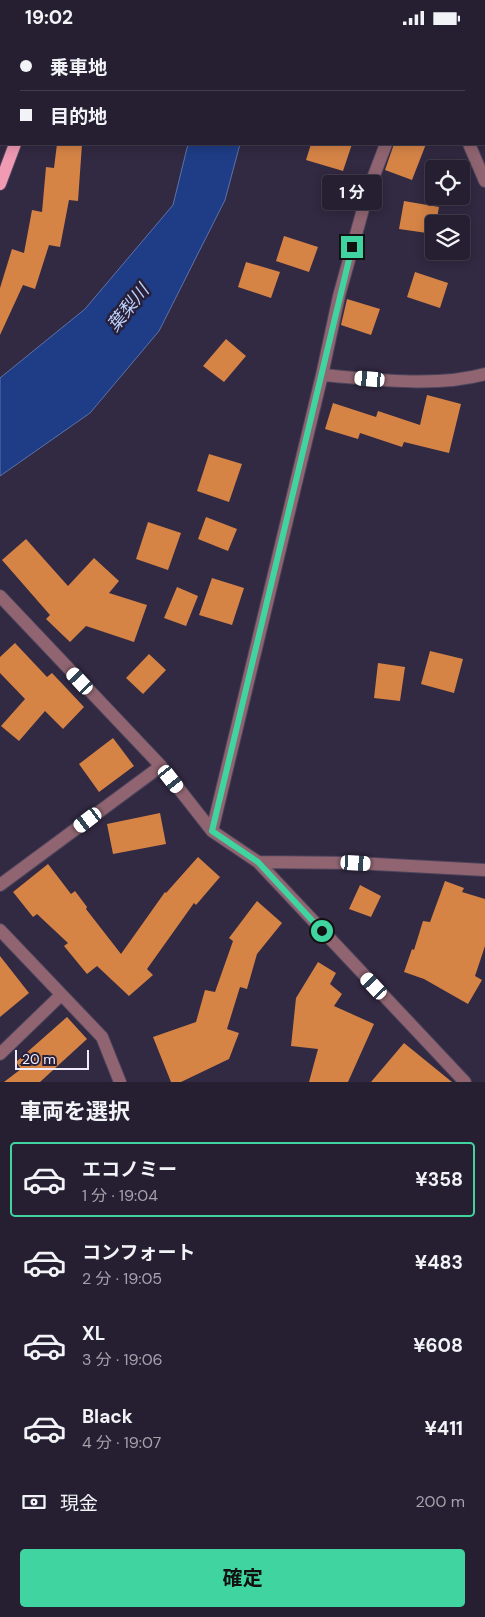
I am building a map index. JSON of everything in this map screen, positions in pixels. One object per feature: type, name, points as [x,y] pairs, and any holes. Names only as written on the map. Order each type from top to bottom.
[{"type":"main road","points":[[0,185],[15,145]]},
{"type":"street","points":[[212,831],[322,375],[338,297],[368,191],[386,145]]},
{"type":"street","points":[[469,145],[485,181]]},
{"type":"street","points":[[322,375],[428,381],[472,378],[485,374]]},
{"type":"street","points":[[0,596],[161,766],[212,831],[258,862],[465,1082]]},
{"type":"street","points":[[0,885],[161,766]]},
{"type":"street","points":[[258,862],[356,863],[485,870]]},
{"type":"street","points":[[0,930],[102,1037],[120,1082]]},
{"type":"street","points":[[0,1054],[61,995]]},
{"type":"water","name":"葉梨川","points":[[188,145],[240,145],[225,200],[159,331],[90,413],[0,476],[0,378],[85,309],[173,205]]},
{"type":"building","points":[[57,145],[82,145],[78,201],[69,200],[60,247],[49,245],[35,289],[23,285],[0,335],[0,288],[12,249],[24,253],[32,210],[42,212],[46,167],[54,168]]},
{"type":"building","points":[[311,145],[352,145],[343,171],[306,160]]},
{"type":"building","points":[[394,145],[426,145],[412,180],[385,170]]},
{"type":"building","points":[[404,201],[439,207],[438,215],[425,215],[425,233],[399,229]]},
{"type":"building","points":[[284,236],[318,247],[309,272],[276,261]]},
{"type":"building","points":[[246,262],[280,272],[271,298],[238,287]]},
{"type":"building","points":[[415,272],[448,283],[440,308],[407,297]]},
{"type":"building","points":[[347,299],[380,309],[371,335],[341,325]]},
{"type":"building","points":[[226,339],[246,356],[224,382],[203,366]]},
{"type":"building","points":[[427,395],[461,404],[449,453],[404,442],[402,447],[360,433],[358,439],[325,429],[333,403],[376,417],[378,411],[420,425]]},
{"type":"building","points":[[209,454],[242,464],[229,502],[197,491]]},
{"type":"building","points":[[206,517],[237,529],[228,551],[198,539]]},
{"type":"building","points":[[148,522],[181,533],[168,570],[136,559]]},
{"type":"building","points":[[26,539],[68,586],[94,558],[119,581],[109,593],[147,605],[134,642],[86,626],[70,642],[46,619],[50,615],[2,560]]},
{"type":"building","points":[[212,578],[244,588],[232,625],[199,615]]},
{"type":"building","points":[[177,587],[198,596],[186,626],[164,618]]},
{"type":"building","points":[[15,643],[47,677],[52,673],[84,707],[63,729],[45,711],[19,741],[1,726],[25,699],[0,673],[0,657]]},
{"type":"building","points":[[430,651],[463,659],[454,693],[421,684]]},
{"type":"building","points":[[149,654],[166,670],[143,694],[126,678]]},
{"type":"building","points":[[378,663],[405,667],[400,701],[374,698]]},
{"type":"building","points":[[113,738],[134,766],[99,792],[79,764]]},
{"type":"building","points":[[160,813],[166,844],[113,854],[107,824]]},
{"type":"building","points":[[198,857],[220,877],[196,905],[194,903],[147,969],[153,975],[129,996],[97,966],[87,974],[64,946],[68,943],[37,914],[33,917],[13,892],[48,864],[71,894],[75,891],[87,907],[86,909],[121,954],[165,892]]},
{"type":"building","points":[[445,881],[464,888],[462,892],[485,899],[485,946],[475,976],[482,980],[468,1004],[424,979],[404,972],[412,949],[414,950],[423,921],[430,922]]},
{"type":"building","points":[[360,885],[381,896],[371,917],[349,909]]},
{"type":"building","points":[[257,901],[282,923],[257,954],[247,989],[240,987],[227,1029],[239,1033],[229,1059],[181,1082],[171,1082],[153,1037],[196,1022],[205,990],[215,992],[233,941],[229,938]]},
{"type":"building","points":[[0,956],[29,993],[0,1017]]},
{"type":"building","points":[[318,962],[336,973],[330,984],[342,994],[334,1006],[374,1024],[348,1082],[309,1082],[318,1049],[291,1046],[296,998]]},
{"type":"building","points":[[67,1017],[87,1039],[40,1082],[4,1082],[21,1069],[16,1062]]},
{"type":"building","points":[[404,1043],[452,1082],[371,1082]]},
{"type":"route","points":[[322,931],[258,862],[212,831],[317,394],[338,297],[352,247]]}]
